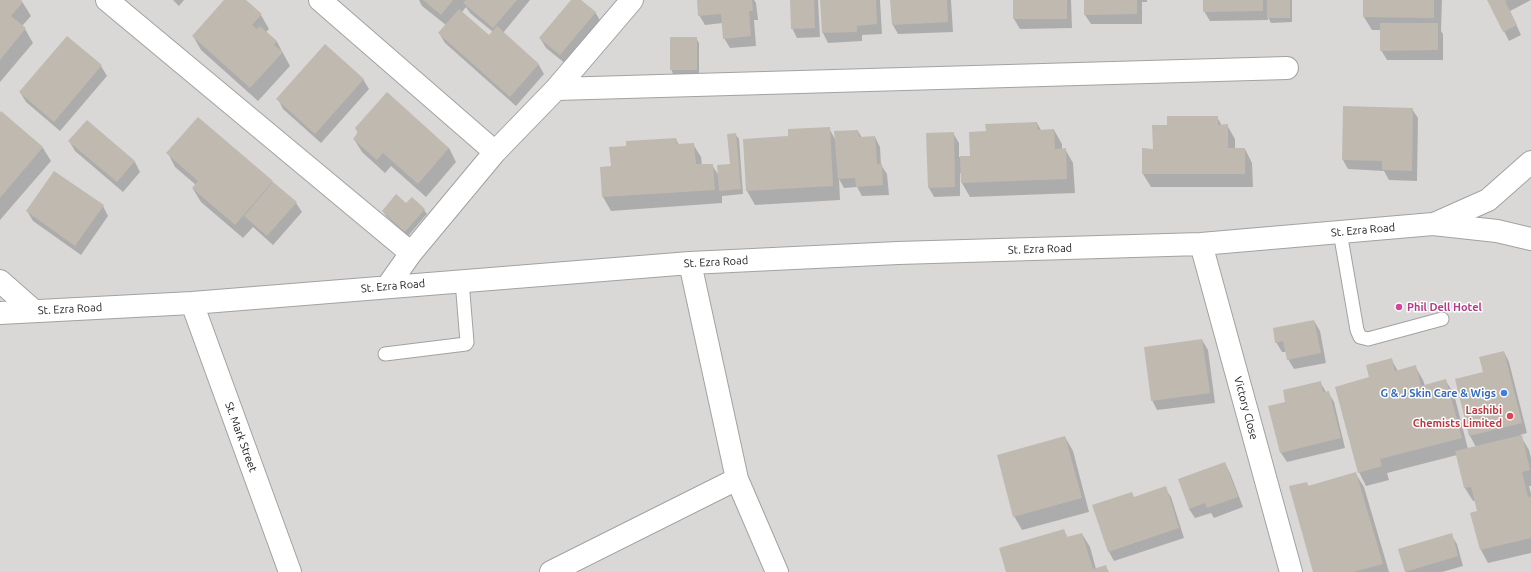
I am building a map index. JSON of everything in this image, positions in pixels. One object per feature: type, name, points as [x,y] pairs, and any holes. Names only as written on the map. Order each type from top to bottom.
[{"type":"street","points":[[107,0],[411,253]]},
{"type":"street","points":[[320,0],[495,152]]},
{"type":"street","points":[[387,287],[411,253],[495,152],[556,89],[632,0]]},
{"type":"street","points":[[556,89],[1286,68]]},
{"type":"street","points":[[1433,224],[1488,200],[1531,162]]},
{"type":"street","points":[[1433,224],[1497,231],[1531,239]]},
{"type":"street","name":"St. Ezra Road","points":[[0,313],[192,303],[690,263],[898,253],[1201,244],[1433,224]]},
{"type":"street","name":"Victory Close","points":[[1201,244],[1291,572]]},
{"type":"street","points":[[690,263],[737,479],[777,572]]},
{"type":"street","points":[[0,282],[34,311]]},
{"type":"street","name":"St. Mark Street","points":[[192,303],[290,572]]},
{"type":"street","points":[[551,572],[737,479]]},
{"type":"lane","points":[[1340,232],[1357,330],[1360,337],[1368,339],[1442,319]]},
{"type":"lane","points":[[385,354],[466,344],[462,281]]},
{"type":"shaded area","points":[[0,0],[1531,0],[1531,572],[0,572]]},
{"type":"building","points":[[0,0],[21,0],[23,2],[11,16],[26,28],[0,60]]},
{"type":"building","points":[[224,0],[246,0],[262,14],[252,25],[257,29],[260,26],[277,41],[274,45],[283,52],[250,88],[192,36]]},
{"type":"building","points":[[423,0],[453,0],[441,15]]},
{"type":"building","points":[[466,0],[517,0],[493,28],[463,3]]},
{"type":"building","points":[[571,0],[581,0],[596,12],[560,55],[539,38]]},
{"type":"building","points":[[697,0],[752,0],[753,11],[749,11],[751,36],[723,39],[721,14],[698,16]]},
{"type":"building","points":[[790,0],[814,0],[815,28],[791,29]]},
{"type":"building","points":[[820,0],[876,0],[877,24],[857,26],[857,32],[822,33]]},
{"type":"building","points":[[890,0],[947,0],[948,22],[892,25]]},
{"type":"building","points":[[1013,0],[1067,0],[1067,19],[1013,19]]},
{"type":"building","points":[[1084,0],[1137,0],[1137,14],[1084,15]]},
{"type":"building","points":[[1203,0],[1263,0],[1263,11],[1203,12]]},
{"type":"building","points":[[1267,0],[1290,0],[1290,18],[1267,18]]},
{"type":"building","points":[[1363,0],[1434,0],[1434,18],[1363,17]]},
{"type":"building","points":[[1487,0],[1508,0],[1505,1],[1517,25],[1503,32]]},
{"type":"building","points":[[459,9],[489,35],[497,26],[539,64],[510,97],[438,33]]},
{"type":"building","points":[[1380,23],[1438,23],[1438,50],[1380,51]]},
{"type":"building","points":[[67,36],[102,65],[54,122],[19,92]]},
{"type":"building","points":[[670,37],[697,37],[697,70],[670,70]]},
{"type":"building","points":[[325,44],[364,79],[315,134],[276,99]]},
{"type":"building","points":[[387,92],[449,148],[418,184],[383,153],[377,160],[353,139],[358,132],[355,128]]},
{"type":"building","points":[[1343,106],[1413,108],[1412,171],[1382,170],[1382,161],[1342,160]]},
{"type":"building","points":[[1,111],[43,147],[0,198],[0,113]]},
{"type":"building","points":[[1167,116],[1218,116],[1218,125],[1228,124],[1228,148],[1245,148],[1245,174],[1142,174],[1142,148],[1153,149],[1152,125],[1167,125]]},
{"type":"building","points":[[198,117],[273,181],[235,225],[192,188],[198,181],[166,153]]},
{"type":"building","points":[[87,120],[135,161],[117,182],[68,141]]},
{"type":"building","points":[[1037,122],[1038,130],[1054,129],[1055,149],[1066,148],[1067,179],[961,183],[960,156],[970,156],[969,132],[986,131],[985,124]]},
{"type":"building","points":[[830,127],[833,186],[746,191],[743,139],[788,136],[788,129]]},
{"type":"building","points":[[858,130],[859,137],[875,136],[877,164],[882,164],[883,185],[856,187],[855,178],[838,179],[834,131]]},
{"type":"building","points":[[954,132],[955,187],[928,188],[926,133]]},
{"type":"building","points":[[736,133],[741,189],[719,191],[717,165],[730,164],[727,134]]},
{"type":"building","points":[[676,138],[677,144],[694,143],[696,164],[713,164],[715,190],[602,197],[600,167],[611,166],[609,147],[626,146],[626,141]]},
{"type":"building","points":[[54,171],[104,205],[75,246],[26,211]]},
{"type":"building","points":[[273,182],[297,202],[267,236],[244,216]]},
{"type":"building","points":[[396,194],[406,203],[412,197],[425,209],[405,232],[382,211]]},
{"type":"building","points":[[1314,320],[1321,353],[1287,360],[1283,341],[1275,343],[1273,328]]},
{"type":"building","points":[[1202,339],[1210,393],[1151,401],[1144,347]]},
{"type":"building","points":[[1504,351],[1522,423],[1469,436],[1455,379],[1483,372],[1479,357]]},
{"type":"building","points":[[1392,358],[1395,371],[1416,365],[1421,386],[1446,379],[1462,438],[1380,459],[1382,466],[1358,473],[1335,387],[1369,377],[1366,365]]},
{"type":"building","points":[[1321,381],[1323,392],[1329,391],[1341,438],[1280,453],[1268,406],[1285,402],[1283,390]]},
{"type":"building","points":[[1522,435],[1530,470],[1522,472],[1528,497],[1531,496],[1531,538],[1480,550],[1470,513],[1477,511],[1471,487],[1464,488],[1455,451]]},
{"type":"building","points":[[1065,436],[1082,498],[1013,517],[997,455]]},
{"type":"building","points":[[1225,462],[1238,497],[1207,508],[1205,503],[1189,509],[1178,479]]},
{"type":"building","points":[[1356,472],[1383,564],[1353,572],[1313,572],[1289,486],[1307,482],[1308,486]]},
{"type":"building","points":[[1166,486],[1179,528],[1108,552],[1092,505],[1132,492],[1134,497]]},
{"type":"building","points":[[1064,529],[1067,537],[1082,533],[1093,569],[1106,565],[1108,572],[1006,572],[999,548]]},
{"type":"building","points":[[1452,533],[1458,556],[1405,572],[1398,549]]},
{"type":"place","name":"Phil Dell Hotel","points":[[1399,307]]},
{"type":"place","name":"G & J Skin Care & Wigs","points":[[1504,393]]},
{"type":"place","name":"Lashibi Chemists Limited","points":[[1510,416]]}]
